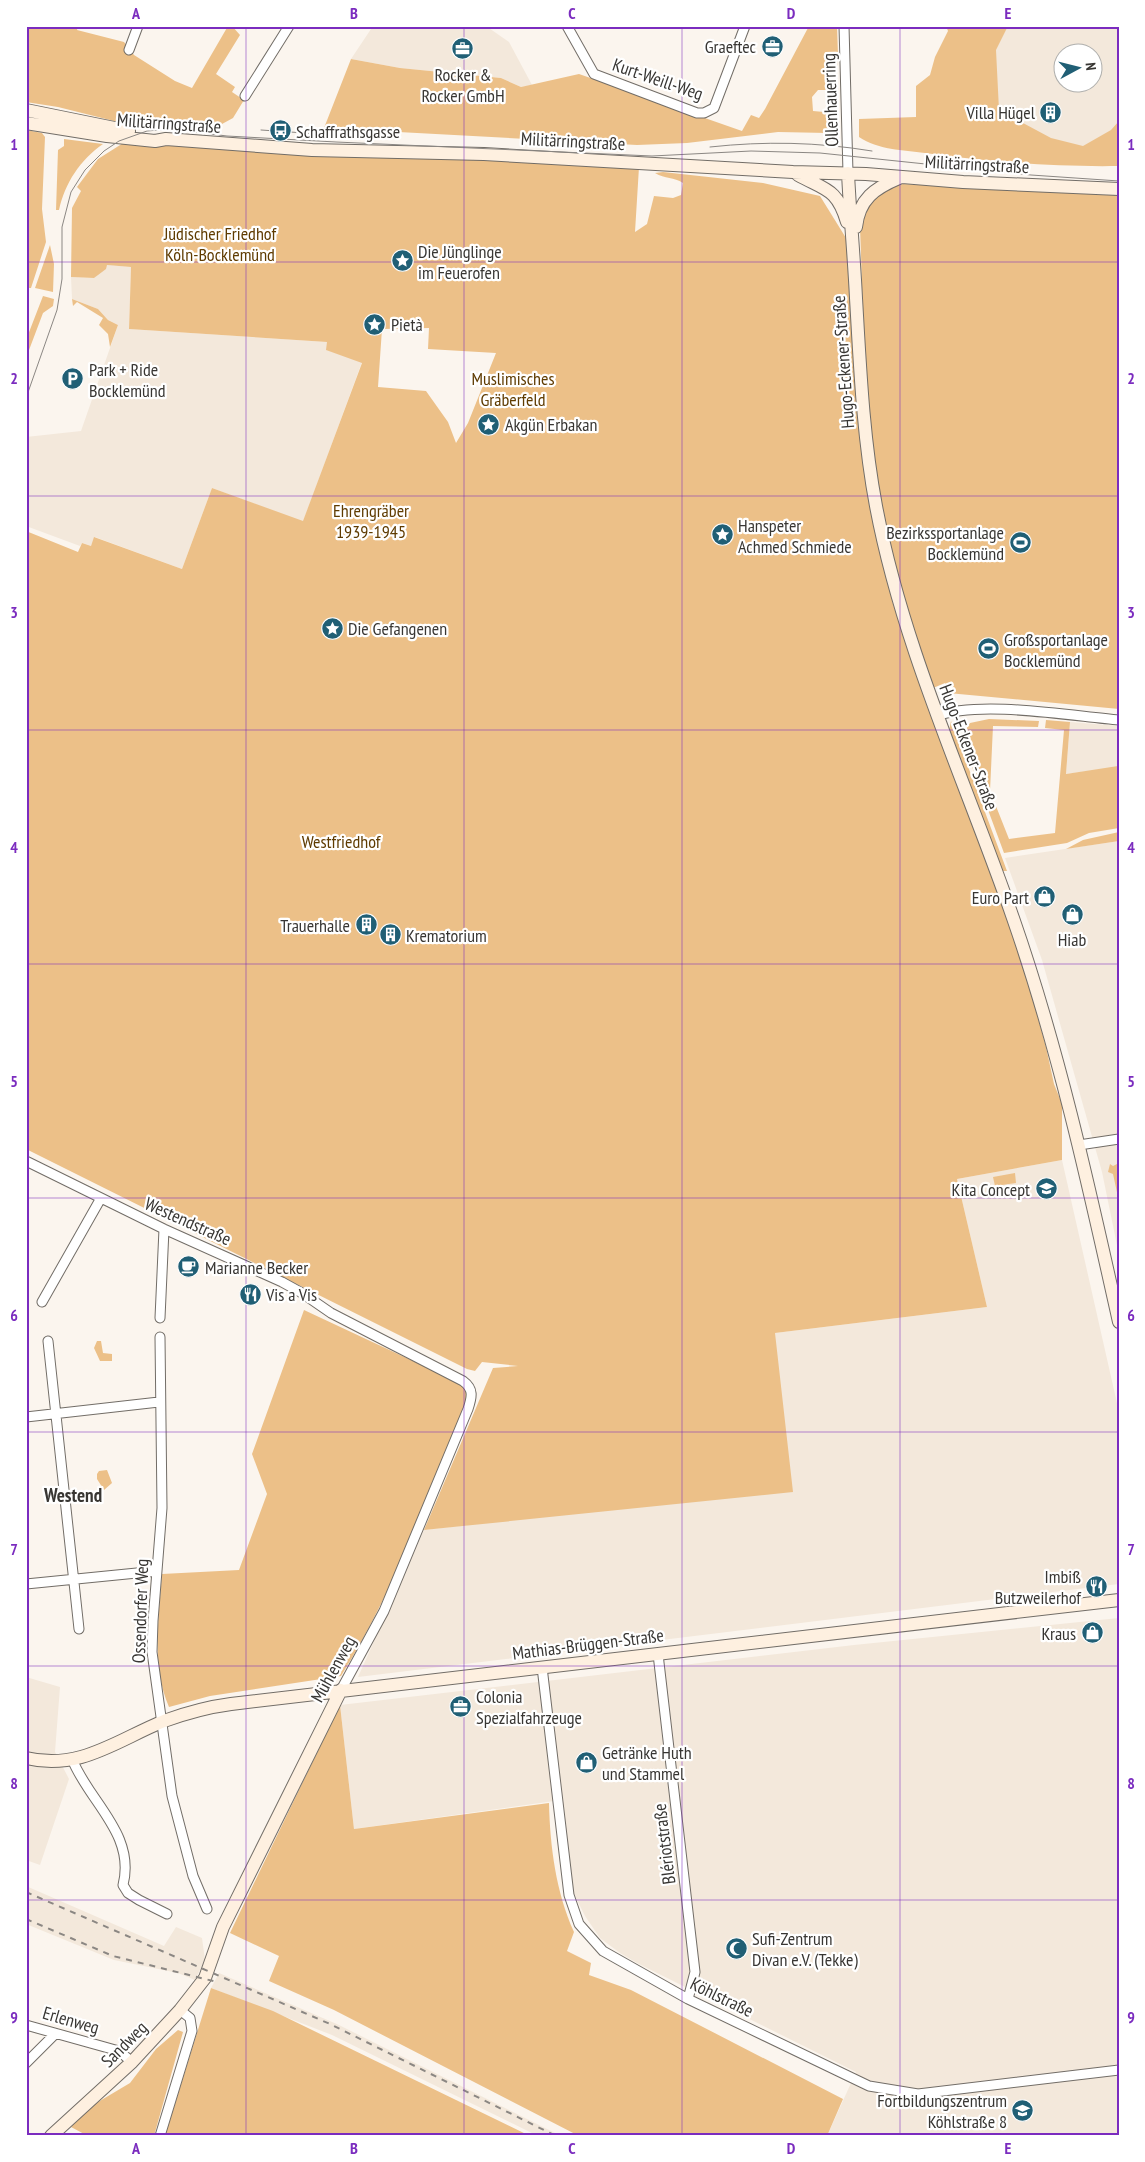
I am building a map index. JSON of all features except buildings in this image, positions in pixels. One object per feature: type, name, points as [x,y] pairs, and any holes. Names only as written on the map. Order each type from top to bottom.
[{"type":"main road","points":[[26,110],[166,139]]},
{"type":"main road","name":"Militärringstraße","points":[[26,122],[107,136],[155,141],[166,139],[344,152],[416,151],[1119,189]]},
{"type":"main road","points":[[793,172],[823,186],[832,193],[844,213],[853,246]]},
{"type":"main road","name":"Hugo-Eckener-Straße","points":[[848,173],[861,379],[876,506],[907,628],[937,716],[975,812],[1015,923],[1042,1011],[1079,1145],[1119,1322]]},
{"type":"main road","points":[[853,246],[856,223],[867,196],[880,186],[902,177]]},
{"type":"main road","name":"Mathias-Brüggen-Straße","points":[[26,1758],[55,1761],[72,1759],[110,1748],[162,1722],[210,1707],[341,1690],[1119,1600]]},
{"type":"main road","name":"Mühlenweg","points":[[211,1966],[223,1927],[341,1690]]},
{"type":"main road","name":"Sandweg","points":[[51,2136],[132,2062],[200,1986],[211,1966]]},
{"type":"street","points":[[129,50],[138,26]]},
{"type":"street","points":[[245,96],[289,26]]},
{"type":"street","name":"Kurt-Weill-Weg","points":[[567,26],[594,74],[697,113],[710,112],[714,108],[725,84],[745,26]]},
{"type":"street","name":"Ollenhauerring","points":[[844,26],[848,173]]},
{"type":"street","points":[[937,716],[948,712],[989,709],[1119,720]]},
{"type":"street","points":[[1079,1145],[1119,1139]]},
{"type":"street","name":"Westendstraße","points":[[26,1161],[164,1229],[282,1282],[331,1313],[468,1384]]},
{"type":"street","points":[[42,1302],[101,1198]]},
{"type":"street","points":[[160,1318],[164,1229]]},
{"type":"street","name":"Ossendorfer Weg","points":[[160,1337],[159,1402],[162,1508],[152,1652],[172,1796],[194,1876],[207,1909]]},
{"type":"street","points":[[48,1341],[72,1580],[79,1629]]},
{"type":"street","name":"Mühlenweg","points":[[341,1690],[384,1611],[418,1531],[472,1398],[468,1384]]},
{"type":"street","points":[[26,1417],[159,1402]]},
{"type":"street","points":[[26,1584],[157,1571]]},
{"type":"street","name":"Blériotstraße","points":[[658,1654],[695,1972],[688,2000]]},
{"type":"street","name":"Köhlstraße","points":[[542,1667],[566,1882],[573,1909],[587,1934],[603,1951],[688,2000],[863,2084],[905,2093],[932,2093],[1119,2070]]},
{"type":"street","points":[[72,1759],[80,1779],[113,1825],[121,1840],[126,1871],[123,1885],[128,1893],[167,1914]]},
{"type":"street","points":[[160,2136],[192,2030],[190,2018],[180,2010]]},
{"type":"street","name":"Erlenweg","points":[[26,2025],[119,2051],[132,2062]]},
{"type":"street","points":[[26,2063],[55,2034]]},
{"type":"shaded area","points":[[373,26],[486,26],[509,42],[532,85],[521,87],[501,78],[400,68],[351,59]]},
{"type":"shaded area","points":[[1008,26],[1119,27],[1119,163],[999,120],[988,64]]},
{"type":"shaded area","points":[[107,265],[131,267],[129,329],[327,342],[327,350],[362,362],[303,522],[212,488],[182,569],[95,537],[91,546],[82,543],[80,546],[26,526],[26,437],[81,431],[118,325],[108,320],[98,309],[72,299],[71,277],[94,278]]},
{"type":"shaded area","points":[[1070,722],[1119,726],[1119,772],[1118,767],[1066,774]]},
{"type":"shaded area","points":[[1119,841],[1119,1255],[1102,1172],[1042,960],[1005,858]]},
{"type":"shaded area","points":[[1062,1160],[1119,1412],[1119,1584],[358,1677],[424,1530],[602,1510],[775,1333],[987,1307],[957,1179]]},
{"type":"shaded area","points":[[1119,1618],[1119,2136],[827,2136],[856,2072],[637,1963],[600,1938],[585,1916],[574,1894],[570,1877],[561,1800],[354,1829],[340,1705],[854,1645]]},
{"type":"shaded area","points":[[26,1677],[60,1687],[55,1752],[69,1779],[40,1865],[26,1860]]},
{"type":"shaded area","points":[[26,1886],[164,1946],[176,1927],[202,1938],[205,1960],[195,1980],[178,1973],[114,1960],[26,1924]]},
{"type":"shaded area","points":[[219,1973],[339,2025],[561,2136],[538,2136],[332,2035],[211,1988]]},
{"type":"green space","points":[[26,26],[78,26],[77,30],[124,42],[134,55],[175,81],[192,88],[228,26],[232,26],[240,35],[216,74],[235,87],[232,92],[244,100],[233,118],[222,124],[171,122],[138,127],[58,107],[26,102]]},
{"type":"green space","points":[[809,26],[837,26],[838,55],[835,90],[818,90],[812,97],[813,111],[835,113],[834,128],[828,133],[778,132],[687,143],[637,145],[324,128],[351,59],[400,68],[501,78],[521,87],[579,74],[742,131],[751,115],[759,118],[765,109]]},
{"type":"green space","points":[[946,26],[1008,26],[996,50],[999,110],[1051,138],[1083,146],[1111,130],[1119,121],[1119,166],[1046,165],[973,159],[891,149],[874,145],[859,137],[859,119],[916,117],[916,86],[930,75],[935,57],[948,31]]},
{"type":"green space","points":[[26,130],[42,133],[45,137],[42,209],[46,242],[31,288],[26,288]]},
{"type":"green space","points":[[64,139],[103,144],[87,157],[69,181],[59,210],[56,210],[58,150],[64,146]]},
{"type":"green space","points":[[128,140],[202,148],[316,155],[411,154],[639,167],[635,232],[647,224],[654,196],[673,198],[681,195],[683,183],[655,173],[663,172],[763,183],[820,196],[846,238],[870,504],[893,604],[910,656],[977,829],[1029,985],[1054,1084],[1062,1104],[1062,1160],[957,1179],[987,1307],[775,1333],[793,1492],[424,1530],[493,1368],[518,1366],[482,1362],[475,1371],[467,1369],[26,1149],[26,531],[78,552],[82,543],[91,546],[94,537],[182,569],[212,488],[303,521],[362,363],[326,350],[327,342],[129,329],[131,267],[107,265],[106,269],[94,278],[71,277],[72,208],[81,191],[77,187],[98,159]],"holes":[[[429,328],[428,349],[496,353],[468,423],[456,443],[448,422],[426,391],[378,387],[382,329]]]},
{"type":"green space","points":[[903,184],[1119,194],[1119,709],[948,693],[945,683],[933,688],[904,598],[881,506],[871,443],[866,390],[860,228],[863,212],[884,188]]},
{"type":"green space","points":[[50,245],[54,264],[53,292],[35,288]]},
{"type":"green space","points":[[43,296],[54,299],[53,306],[43,313],[26,358],[26,340]]},
{"type":"green space","points":[[72,299],[98,309],[108,320],[118,325],[110,347],[108,334],[99,325],[103,318],[77,302],[73,306]]},
{"type":"green space","points":[[989,719],[1039,721],[1038,727],[993,726],[990,791],[1009,839],[1055,833],[1064,730],[1045,728],[1046,720],[1070,722],[1066,774],[1118,766],[1119,828],[1089,833],[1067,843],[1004,853],[961,737],[970,723]]},
{"type":"green space","points":[[951,721],[1007,871],[1003,871],[998,862],[949,731]]},
{"type":"green space","points":[[1119,832],[1119,841],[1066,849],[1083,840]]},
{"type":"green space","points":[[1119,1163],[1118,1197],[1113,1174],[1108,1172],[1110,1164],[1113,1166]]},
{"type":"green space","points":[[1015,1173],[1016,1183],[995,1186],[993,1177]]},
{"type":"green space","points":[[304,1310],[460,1383],[467,1391],[468,1399],[395,1575],[378,1610],[341,1676],[210,1696],[169,1707],[163,1691],[158,1658],[158,1624],[162,1574],[239,1570],[267,1494],[252,1454]]},
{"type":"green space","points":[[97,1341],[101,1341],[103,1353],[112,1354],[112,1361],[100,1361],[94,1348]]},
{"type":"green space","points":[[107,1470],[112,1483],[104,1490],[97,1479],[97,1474],[99,1471]]},
{"type":"green space","points":[[340,1705],[354,1829],[549,1803],[551,1836],[558,1885],[574,1932],[567,1951],[591,1963],[589,1975],[631,1990],[843,2099],[827,2136],[579,2136],[334,2010],[269,1981],[279,1956],[230,1933]]},
{"type":"green space","points":[[211,1988],[273,2011],[530,2136],[165,2136]]},
{"type":"green space","points":[[178,2030],[183,2032],[154,2136],[88,2136],[71,2127],[93,2105],[130,2083],[156,2049]]},
{"type":"tram line","points":[[26,398],[57,310],[62,279],[62,227],[71,192],[85,170],[104,151],[119,141],[147,131],[170,129],[227,136],[652,156],[751,151],[820,153],[1031,175],[1119,181]]},
{"type":"tram line","points":[[261,130],[348,136]]},
{"type":"tram line","points":[[710,147],[791,143],[872,151]]},
{"type":"railway","points":[[26,1892],[330,2024],[556,2136]]},
{"type":"railway","points":[[26,1919],[113,1956],[217,1982]]},
{"type":"place","name":"Graeftec","points":[[772,46]]},
{"type":"place","name":"Rocker & Rocker GmbH","points":[[463,49]]},
{"type":"place","name":"Villa Hügel","points":[[1051,112]]},
{"type":"place","name":"Schaffrathsgasse","points":[[280,131]]},
{"type":"place","name":"Die Jünglinge im Feuerofen","points":[[402,261]]},
{"type":"place","name":"Pietà","points":[[375,324]]},
{"type":"place","name":"Park + Ride Bocklemünd","points":[[73,379]]},
{"type":"place","name":"Akgün Erbakan","points":[[489,424]]},
{"type":"place","name":"Hanspeter Achmed Schmiede","points":[[722,535]]},
{"type":"place","name":"Bezirkssportanlage Bocklemünd","points":[[1020,542]]},
{"type":"place","name":"Die Gefangenen","points":[[332,628]]},
{"type":"place","name":"Großsportanlage Bocklemünd","points":[[988,649]]},
{"type":"place","name":"Euro Part","points":[[1045,897]]},
{"type":"place","name":"Hiab","points":[[1072,914]]},
{"type":"place","name":"Trauerhalle","points":[[366,925]]},
{"type":"place","name":"Krematorium","points":[[390,935]]},
{"type":"place","name":"Kita Concept","points":[[1046,1189]]},
{"type":"place","name":"Marianne Becker","points":[[189,1267]]},
{"type":"place","name":"Vis a Vis","points":[[250,1294]]},
{"type":"place","name":"Imbiß Butzweilerhof","points":[[1097,1586]]},
{"type":"place","name":"Kraus","points":[[1092,1633]]},
{"type":"place","name":"Colonia Spezialfahrzeuge","points":[[460,1706]]},
{"type":"place","name":"Getränke Huth und Stammel","points":[[586,1762]]},
{"type":"place","name":"Sufi-Zentrum Divan e.V. (Tekke)","points":[[736,1948]]},
{"type":"place","name":"Fortbildungszentrum Köhlstraße 8","points":[[1023,2110]]},
{"type":"district","name":"Westend","points":[[73,1495]]},
{"type":"park label","name":"Jüdischer Friedhof Köln-Bocklemünd","points":[[220,243]]},
{"type":"park label","name":"Muslimisches Gräberfeld","points":[[513,388]]},
{"type":"park label","name":"Ehrengräber 1939-1945","points":[[371,520]]},
{"type":"park label","name":"Westfriedhof","points":[[341,841]]}]
